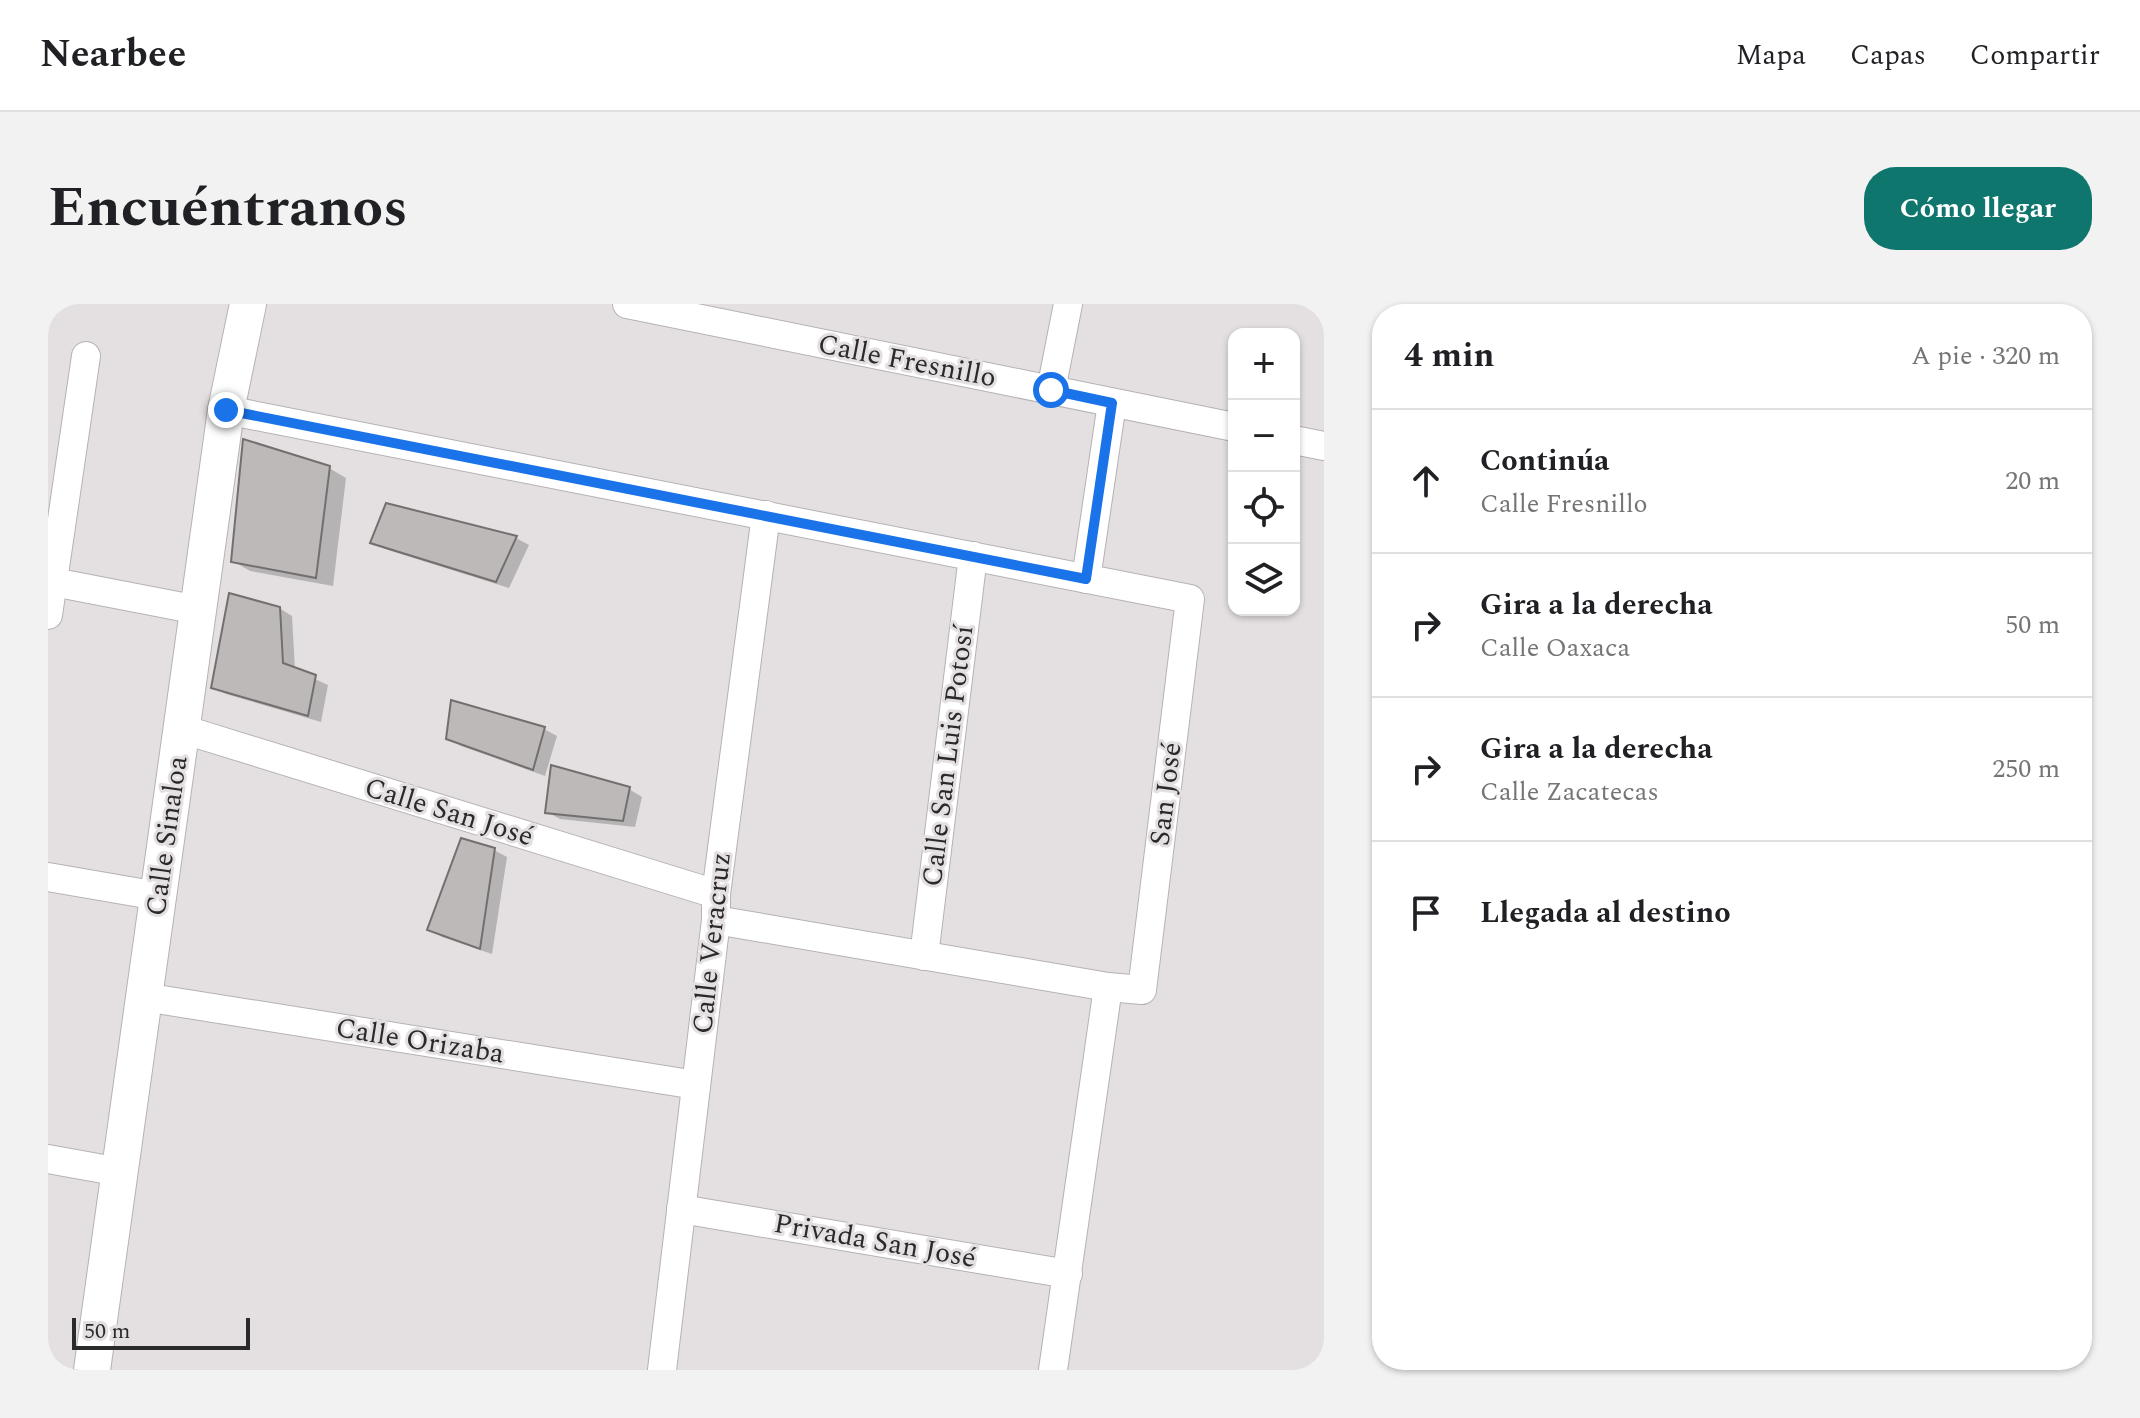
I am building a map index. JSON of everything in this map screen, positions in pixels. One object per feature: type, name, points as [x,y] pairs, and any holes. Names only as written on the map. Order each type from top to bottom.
[{"type":"street","name":"Calle Sinaloa","points":[[92,1370],[226,410],[248,304]]},
{"type":"street","name":"Calle Fresnillo","points":[[627,304],[658,307],[1228,426]]},
{"type":"street","points":[[1051,390],[1068,304]]},
{"type":"street","points":[[48,615],[50,581],[86,356]]},
{"type":"street","points":[[226,410],[1086,579],[1112,403]]},
{"type":"street","points":[[1300,441],[1324,446]]},
{"type":"street","name":"Calle Veracruz","points":[[662,1370],[766,515]]},
{"type":"street","name":"Calle San Luis Potosí","points":[[924,956],[973,556]]},
{"type":"street","name":"San José","points":[[1086,579],[1190,599],[1142,990]]},
{"type":"street","points":[[50,581],[198,610]]},
{"type":"street","name":"Calle San José","points":[[182,729],[716,907],[924,956],[1142,990]]},
{"type":"street","points":[[48,877],[158,896]]},
{"type":"street","points":[[1053,1370],[1108,987]]},
{"type":"street","name":"Calle Orizaba","points":[[144,997],[696,1085]]},
{"type":"street","points":[[48,1159],[120,1172]]},
{"type":"street","name":"Privada San José","points":[[681,1209],[1068,1274]]},
{"type":"building","points":[[243,439],[330,466],[316,578],[231,562]]},
{"type":"building","points":[[386,503],[517,536],[496,582],[370,543]]},
{"type":"building","points":[[229,593],[280,607],[283,663],[316,675],[308,716],[211,688]]},
{"type":"building","points":[[451,700],[545,727],[533,770],[446,739]]},
{"type":"building","points":[[551,765],[630,787],[623,821],[545,813]]},
{"type":"building","points":[[461,838],[495,848],[480,949],[427,930]]},
{"type":"route","points":[[226,410],[1086,579],[1112,403],[1051,390]]}]
